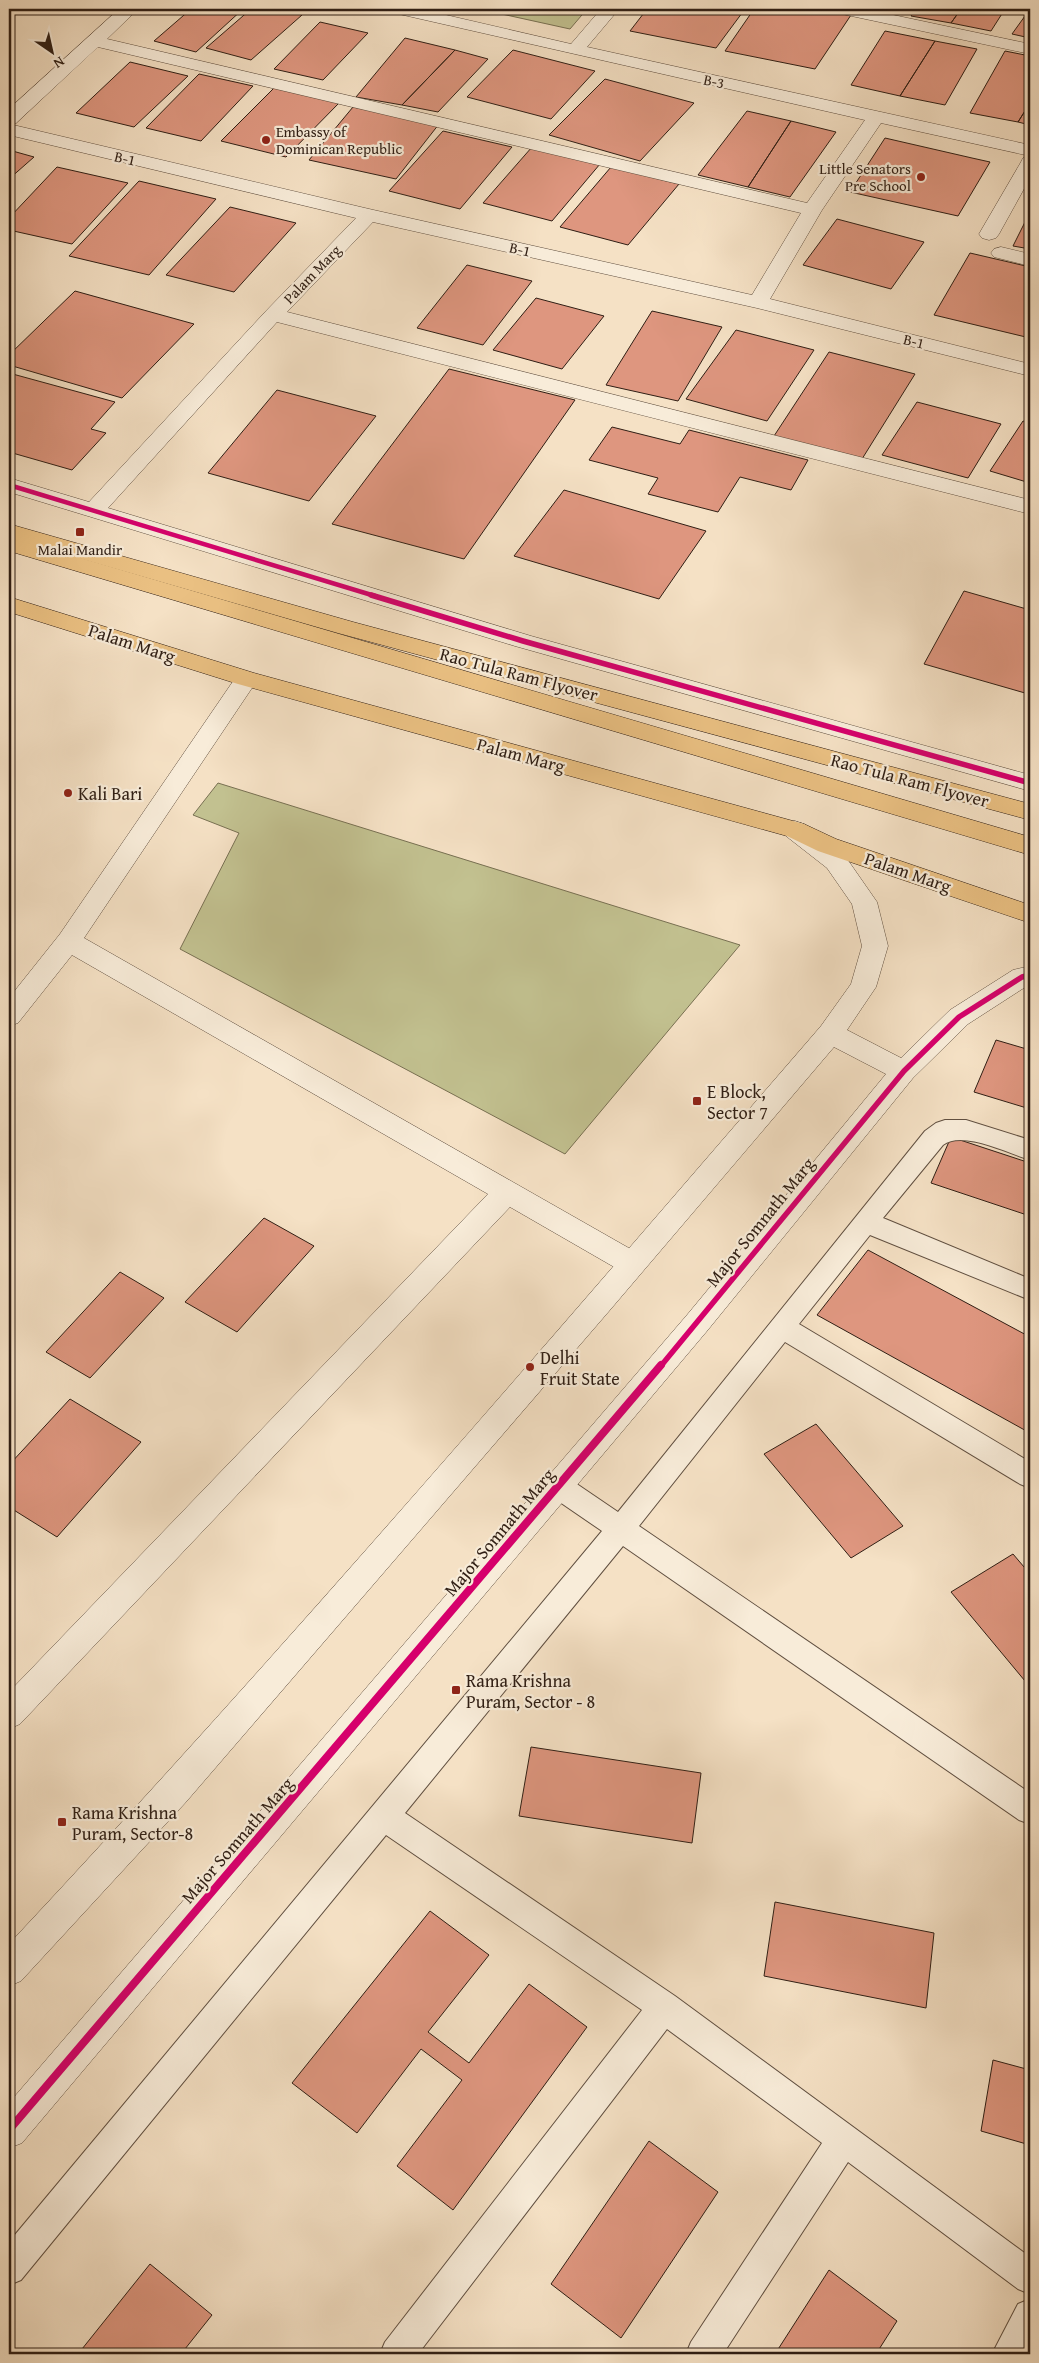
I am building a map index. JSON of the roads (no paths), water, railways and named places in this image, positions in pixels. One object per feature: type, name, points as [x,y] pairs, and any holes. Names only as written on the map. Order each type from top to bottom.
[{"type":"main road","name":"Rao Tula Ram Flyover","points":[[9,531],[346,628],[1030,812]]},
{"type":"main road","points":[[9,544],[1030,846]]},
{"type":"main road","name":"Palam Marg","points":[[9,604],[246,680],[795,830],[827,845],[1030,914]]},
{"type":"street","points":[[9,119],[129,9]]},
{"type":"street","name":"B-3","points":[[399,9],[456,15],[575,50],[1030,151]]},
{"type":"street","points":[[575,50],[610,9]]},
{"type":"street","points":[[842,9],[1030,49]]},
{"type":"street","points":[[95,41],[812,210]]},
{"type":"street","points":[[758,302],[812,210],[878,116]]},
{"type":"street","name":"B-1","points":[[9,130],[369,215],[758,302],[1030,370]]},
{"type":"street","points":[[989,234],[1030,162]]},
{"type":"street","name":"Palam Marg","points":[[93,511],[273,315],[369,215]]},
{"type":"street","points":[[1001,253],[1030,260]]},
{"type":"street","points":[[273,315],[1030,506]]},
{"type":"street","points":[[9,485],[523,641],[1030,782]]},
{"type":"street","points":[[9,1016],[69,941],[246,680]]},
{"type":"street","points":[[9,1969],[174,1791],[600,1302],[631,1263],[830,1033],[863,987],[875,946],[864,902],[836,862],[795,830]]},
{"type":"street","points":[[69,941],[631,1263]]},
{"type":"street","name":"Major Somnath Marg","points":[[9,2130],[697,1323],[904,1071],[959,1017],[1022,977],[1030,975]]},
{"type":"street","points":[[830,1033],[904,1071]]},
{"type":"street","points":[[9,1714],[507,1192]]},
{"type":"lane","points":[[9,2268],[620,1530],[934,1138],[945,1130],[966,1130],[1030,1150]]},
{"type":"lane","points":[[865,1222],[1030,1290]]},
{"type":"lane","points":[[781,1328],[1030,1476]]},
{"type":"lane","points":[[558,1486],[1030,1810]]},
{"type":"lane","points":[[384,1816],[664,2007],[1030,2277]]},
{"type":"lane","points":[[397,2354],[664,2007]]},
{"type":"lane","points":[[703,2354],[844,2139]]},
{"type":"lane","points":[[1009,2354],[1030,2316]]},
{"type":"place","name":"Embassy of Dominican Republic","points":[[266,140]]},
{"type":"place","name":"Little Senators Pre School","points":[[921,177]]},
{"type":"place","name":"Malai Mandir","points":[[80,532]]},
{"type":"place","name":"Kali Bari","points":[[68,793]]},
{"type":"place","name":"E Block, Sector 7","points":[[697,1101]]},
{"type":"place","name":"Delhi Fruit State","points":[[530,1367]]},
{"type":"place","name":"Rama Krishna Puram, Sector - 8","points":[[456,1690]]},
{"type":"place","name":"Rama Krishna Puram, Sector-8","points":[[62,1822]]}]
